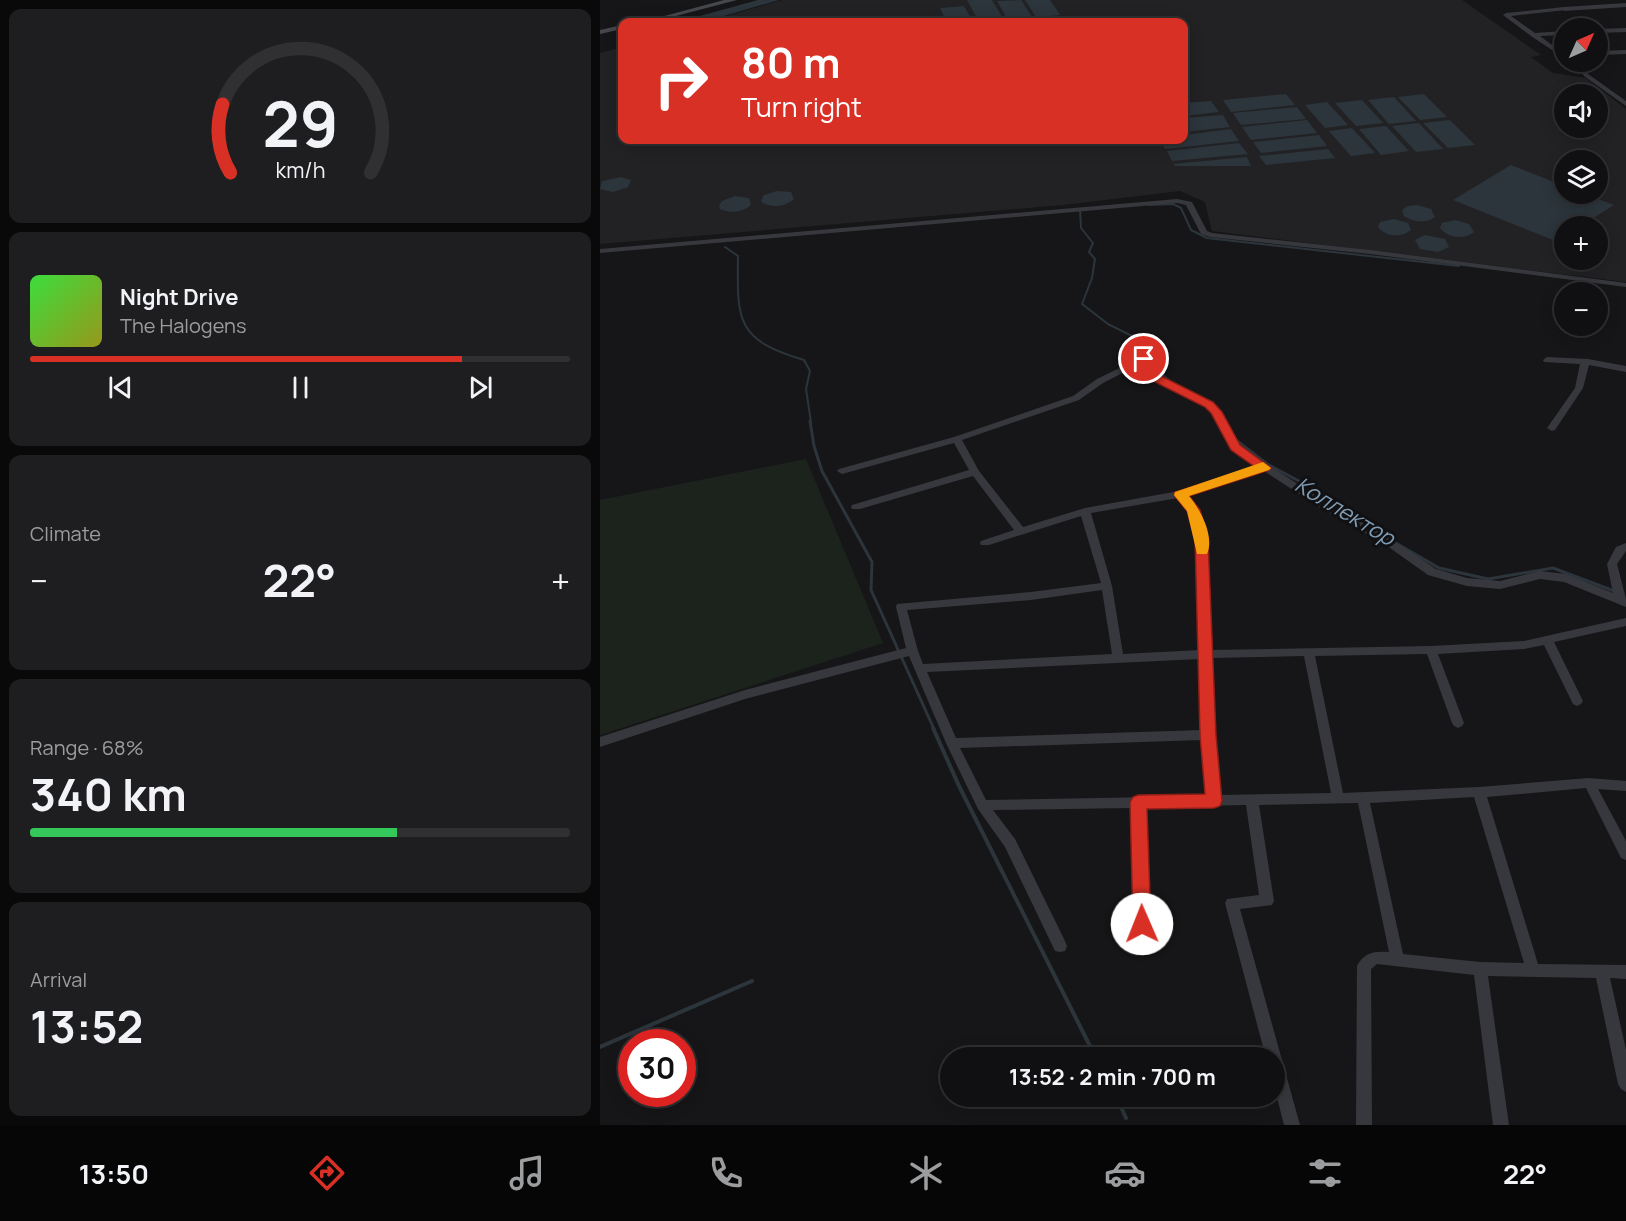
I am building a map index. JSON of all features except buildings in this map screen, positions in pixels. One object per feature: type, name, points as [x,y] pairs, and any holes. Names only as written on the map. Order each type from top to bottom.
[{"type":"main road","points":[[662,18],[733,0]]},
{"type":"main road","points":[[600,32],[618,28]]},
{"type":"street","points":[[1552,0],[1564,9]]},
{"type":"street","points":[[1554,49],[1506,15],[1626,5]]},
{"type":"street","points":[[1608,31],[1626,30]]},
{"type":"street","points":[[1533,35],[1554,34]]},
{"type":"street","points":[[1608,53],[1626,52]]},
{"type":"street","points":[[1584,72],[1626,104]]},
{"type":"street","points":[[600,251],[1177,201],[1189,204],[1204,232],[1210,235],[1626,285]]},
{"type":"street","points":[[842,471],[957,439],[1076,398],[1100,381],[1144,359],[1155,377],[1209,405],[1216,412],[1235,448],[1286,479],[1330,510],[1387,541],[1432,572],[1467,582],[1500,585],[1540,575],[1566,578],[1623,602]]},
{"type":"street","points":[[1547,360],[1585,362],[1626,369]]},
{"type":"street","points":[[1552,428],[1579,388],[1585,362]]},
{"type":"street","points":[[957,439],[975,472],[1021,532]]},
{"type":"street","points":[[985,543],[1084,511],[1180,495],[1265,468]]},
{"type":"street","points":[[856,507],[975,472]]},
{"type":"street","points":[[1180,495],[1193,510],[1202,539],[1208,735],[1214,801]]},
{"type":"street","points":[[1084,511],[1107,586],[1118,658]]},
{"type":"street","points":[[1623,602],[1612,564],[1620,550],[1626,547]]},
{"type":"street","points":[[1060,946],[1010,843],[982,805],[920,668],[903,653],[901,607],[1031,596],[1107,586]]},
{"type":"street","points":[[920,668],[1206,654],[1431,650],[1524,645],[1626,622]]},
{"type":"street","points":[[1547,640],[1577,701]]},
{"type":"street","points":[[1431,650],[1458,723]]},
{"type":"street","points":[[600,742],[745,696],[903,653]]},
{"type":"street","points":[[1309,653],[1338,798]]},
{"type":"street","points":[[952,743],[1208,735]]},
{"type":"street","points":[[982,805],[1363,798],[1589,783],[1626,786]]},
{"type":"street","points":[[1589,783],[1626,854]]},
{"type":"street","points":[[1479,792],[1533,971]]},
{"type":"street","points":[[1363,798],[1397,958]]},
{"type":"street","points":[[1252,800],[1267,901],[1232,903],[1271,1047]]},
{"type":"street","points":[[1138,802],[1142,924]]},
{"type":"street","points":[[1364,1125],[1364,966],[1376,957],[1480,969],[1626,972]]},
{"type":"street","points":[[1480,969],[1501,1125]]},
{"type":"street","points":[[1602,973],[1626,1084]]},
{"type":"street","points":[[1285,1099],[1292,1125]]},
{"type":"shaded area","points":[[758,0],[779,0],[717,18],[693,18]]},
{"type":"shaded area","points":[[782,0],[1462,0],[1541,55],[1531,57],[1553,73],[1586,78],[1594,84],[1554,84],[1554,138],[1608,138],[1608,95],[1626,109],[1626,282],[1212,231],[1205,202],[1180,191],[1063,205],[600,244],[600,53],[618,48],[618,144],[1188,144],[1188,18],[719,18]]},
{"type":"shaded area","points":[[967,0],[992,0],[1003,18],[977,18]]},
{"type":"shaded area","points":[[1021,0],[1032,17],[1007,18],[997,1]]},
{"type":"shaded area","points":[[1025,0],[1050,0],[1060,15],[1036,17]]},
{"type":"shaded area","points":[[964,6],[971,18],[945,18],[940,8]]},
{"type":"shaded area","points":[[1286,94],[1295,105],[1231,112],[1223,100]]},
{"type":"shaded area","points":[[1424,94],[1447,117],[1420,120],[1398,97]]},
{"type":"shaded area","points":[[1394,97],[1416,121],[1389,124],[1368,100]]},
{"type":"shaded area","points":[[1362,100],[1383,123],[1356,126],[1335,103]]},
{"type":"shaded area","points":[[1211,101],[1219,112],[1188,116],[1188,103]]},
{"type":"shaded area","points":[[1327,102],[1348,125],[1325,128],[1305,105]]},
{"type":"shaded area","points":[[1297,107],[1306,119],[1241,125],[1233,113]]},
{"type":"shaded area","points":[[1223,115],[1230,127],[1188,132],[1188,118]]},
{"type":"shaded area","points":[[1307,120],[1317,133],[1251,140],[1242,127]]},
{"type":"shaded area","points":[[1450,120],[1475,145],[1448,148],[1423,123]]},
{"type":"shaded area","points":[[1419,123],[1443,149],[1416,152],[1392,126]]},
{"type":"shaded area","points":[[1386,126],[1409,151],[1381,155],[1359,129]]},
{"type":"shaded area","points":[[1352,128],[1375,153],[1351,156],[1329,131]]},
{"type":"shaded area","points":[[1231,129],[1239,141],[1165,149],[1162,144],[1188,144],[1188,134]]},
{"type":"shaded area","points":[[1319,135],[1327,146],[1261,153],[1253,142]]},
{"type":"shaded area","points":[[1239,143],[1248,154],[1172,161],[1167,151]]},
{"type":"shaded area","points":[[1328,149],[1335,158],[1266,165],[1259,156]]},
{"type":"shaded area","points":[[1247,157],[1251,166],[1175,166],[1173,164]]},
{"type":"shaded area","points":[[1511,165],[1554,182],[1554,204],[1608,203],[1614,205],[1597,216],[1554,216],[1554,240],[1453,200]]},
{"type":"shaded area","points":[[621,177],[631,180],[628,187],[613,192],[600,189],[602,181]]},
{"type":"shaded area","points":[[777,191],[791,192],[794,199],[779,206],[767,205],[761,201],[764,195]]},
{"type":"shaded area","points":[[735,196],[749,198],[751,205],[737,212],[720,209],[722,201]]},
{"type":"shaded area","points":[[1417,205],[1431,209],[1435,217],[1428,221],[1419,221],[1404,216],[1402,210],[1408,206]]},
{"type":"shaded area","points":[[1394,219],[1408,223],[1411,230],[1394,235],[1385,233],[1378,227],[1380,222]]},
{"type":"shaded area","points":[[1455,220],[1469,224],[1474,232],[1470,235],[1456,237],[1440,228],[1442,223]]},
{"type":"shaded area","points":[[1425,235],[1445,239],[1449,247],[1438,252],[1420,249],[1415,240]]},
{"type":"shaded area","points":[[806,459],[883,643],[600,735],[600,500]]},
{"type":"waterway","name":"Коллектор","points":[[1149,205],[1173,204],[1181,208],[1191,230],[1207,238],[1459,266]]},
{"type":"waterway","name":"Коллектор","points":[[1080,210],[1081,228],[1093,243],[1089,252],[1095,259],[1092,278],[1082,304],[1108,324],[1138,339],[1150,363],[1171,382]]},
{"type":"waterway","points":[[725,247],[738,256],[738,297],[745,325],[765,344],[804,360],[810,371],[806,389],[811,422]]},
{"type":"waterway","points":[[810,421],[814,446],[822,471],[872,562],[871,590],[934,729]]},
{"type":"waterway","name":"Коллектор","points":[[1236,440],[1267,464],[1312,488],[1339,510],[1439,568],[1488,579],[1553,568],[1614,591]]},
{"type":"waterway","points":[[933,728],[959,786],[1090,1047]]},
{"type":"waterway","points":[[600,1047],[752,981]]},
{"type":"waterway","points":[[1121,1107],[1126,1118]]},
{"type":"slow traffic","points":[[1202,551],[1202,539],[1193,510],[1180,495],[1265,468],[1263,466]]},
{"type":"route","points":[[1142,924],[1138,802],[1214,801],[1208,735],[1202,539],[1193,510],[1180,495],[1265,468],[1235,448],[1216,412],[1209,405],[1155,377],[1144,359]]}]
